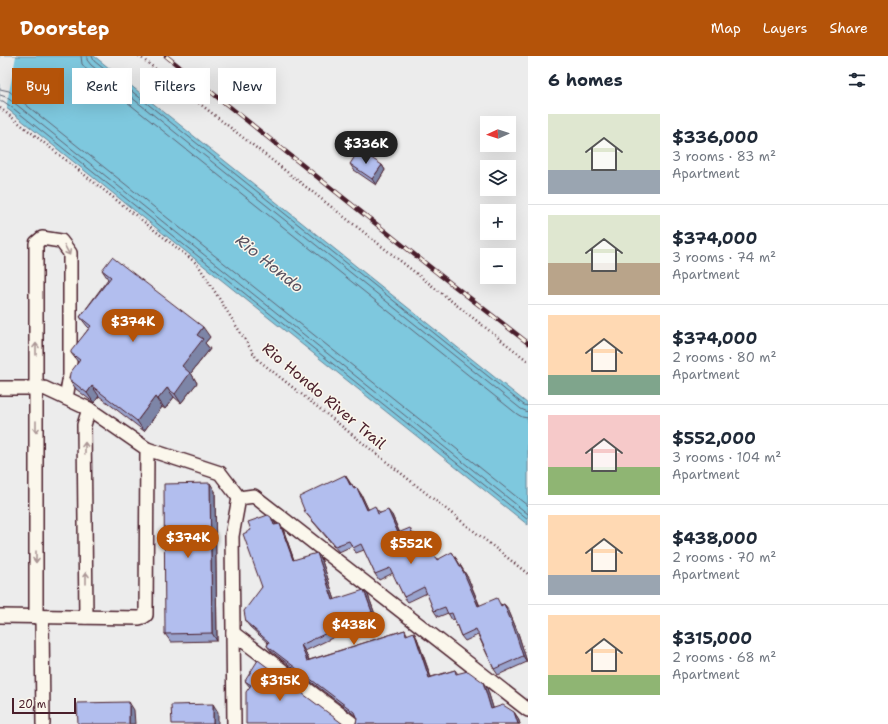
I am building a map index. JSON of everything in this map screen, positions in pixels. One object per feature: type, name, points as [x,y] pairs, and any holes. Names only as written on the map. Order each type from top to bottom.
[{"type":"lane","points":[[43,724],[39,617],[36,388],[36,243],[42,238],[61,241],[70,253],[70,375],[66,398]]},
{"type":"lane","points":[[0,388],[44,388],[66,398],[89,409],[147,449],[220,473],[239,498],[232,536],[234,724]]},
{"type":"lane","points":[[86,617],[84,425],[89,409]]},
{"type":"lane","points":[[0,616],[138,618],[143,617],[146,614],[147,449]]},
{"type":"lane","points":[[239,498],[254,496],[528,710]]},
{"type":"lane","points":[[233,633],[353,724]]},
{"type":"path","points":[[139,56],[528,361]]},
{"type":"path","name":"Rio Hondo River Trail","points":[[0,108],[196,263],[257,359],[528,574]]},
{"type":"water","name":"Rio Hondo","points":[[0,56],[94,56],[109,68],[72,68],[72,104],[132,104],[132,86],[140,93],[140,104],[154,104],[528,404],[528,525],[0,103]]},
{"type":"pier","points":[[0,56],[16,56],[14,68],[12,68],[7,111],[0,106]]},
{"type":"building","points":[[359,150],[382,165],[372,179],[350,164]]},
{"type":"building","points":[[112,257],[203,327],[197,335],[203,339],[182,366],[190,373],[175,394],[167,388],[158,399],[155,397],[137,421],[92,386],[87,393],[69,379],[70,373],[80,360],[71,353],[71,351],[91,326],[80,317],[111,277],[102,270]]},
{"type":"building","points":[[345,475],[350,485],[352,484],[354,489],[357,488],[367,510],[375,506],[378,514],[388,510],[398,533],[410,528],[413,535],[415,534],[425,556],[433,553],[437,560],[452,552],[464,573],[478,606],[497,598],[501,606],[504,604],[523,656],[494,669],[476,629],[461,636],[452,613],[448,614],[445,607],[434,611],[424,587],[404,597],[390,568],[375,574],[361,544],[353,548],[349,541],[335,546],[305,512],[299,497]]},
{"type":"building","points":[[210,483],[212,633],[165,634],[164,484]]},
{"type":"building","points":[[268,515],[271,517],[274,525],[280,524],[293,560],[317,553],[333,600],[364,590],[372,612],[301,645],[307,661],[405,630],[406,635],[414,632],[429,678],[455,670],[456,674],[468,671],[483,682],[491,709],[503,705],[514,712],[518,724],[355,724],[357,719],[354,712],[267,646],[269,642],[246,622],[244,611],[262,587],[243,534],[251,530],[248,522]]},
{"type":"building","points":[[258,660],[343,724],[246,724],[246,692],[251,685],[245,681]]},
{"type":"building","points":[[129,702],[129,724],[78,724],[77,703]]},
{"type":"building","points":[[213,704],[213,724],[172,724],[171,705]]},
{"type":"railway","points":[[166,56],[440,275],[528,343]]}]
